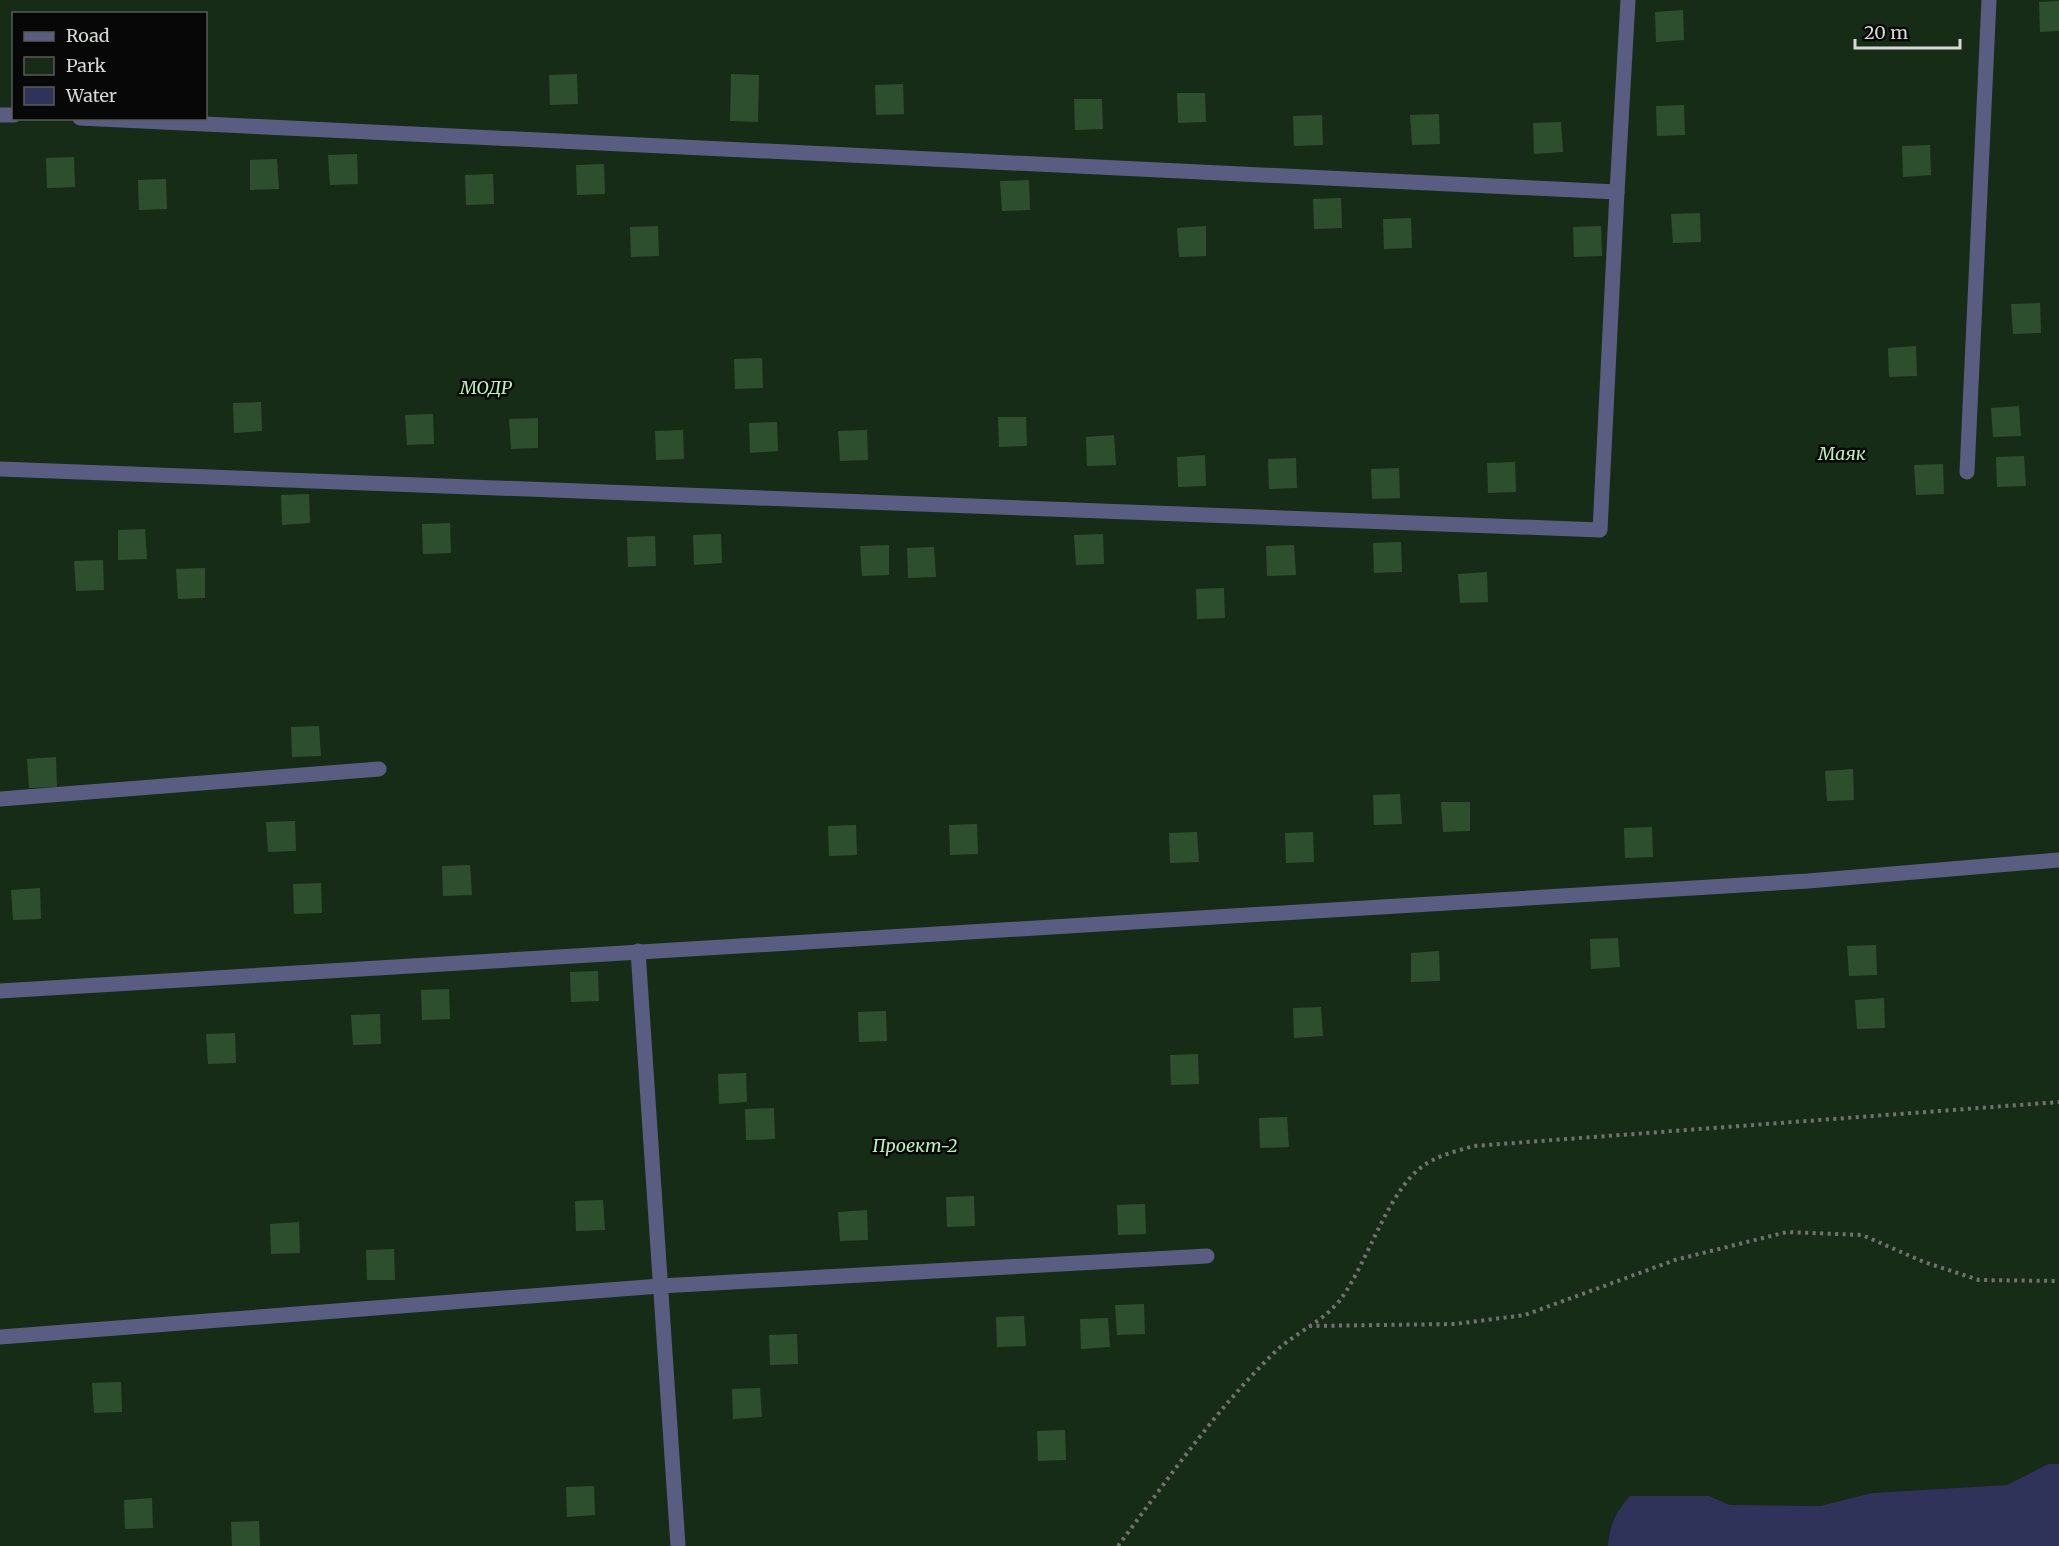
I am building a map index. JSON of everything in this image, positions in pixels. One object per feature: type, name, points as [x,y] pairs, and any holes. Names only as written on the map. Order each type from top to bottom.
[{"type":"lane","points":[[0,469],[1600,530],[1628,0]]},
{"type":"lane","points":[[1966,472],[1989,0]]},
{"type":"lane","points":[[122,120],[1617,192]]},
{"type":"lane","points":[[0,799],[379,769]]},
{"type":"lane","points":[[0,992],[1738,885],[2059,860]]},
{"type":"lane","points":[[638,951],[678,1546]]},
{"type":"lane","points":[[0,1337],[660,1286],[1207,1256]]},
{"type":"path","points":[[1118,1546],[1214,1417],[1277,1350],[1339,1302],[1365,1261],[1387,1212],[1406,1180],[1430,1161],[1474,1146],[2059,1102]]},
{"type":"path","points":[[1307,1326],[1455,1324],[1525,1315],[1675,1260],[1788,1232],[1862,1234],[1924,1262],[1979,1280],[2059,1281]]},
{"type":"green space","points":[[0,0],[2059,0],[2059,1464],[2048,1464],[2007,1485],[1872,1493],[1820,1506],[1730,1505],[1709,1496],[1630,1496],[1609,1529],[1608,1546],[0,1546]]},
{"type":"water","points":[[2048,1464],[2059,1464],[2059,1546],[1608,1546],[1614,1519],[1630,1496],[1709,1496],[1730,1505],[1820,1506],[1872,1493],[2007,1485]]},
{"type":"building","points":[[2059,1],[2059,31],[2040,32],[2039,2]]},
{"type":"building","points":[[1683,10],[1684,40],[1656,42],[1655,12]]},
{"type":"building","points":[[577,74],[578,104],[550,105],[549,75]]},
{"type":"building","points":[[731,74],[759,75],[758,122],[730,121]]},
{"type":"building","points":[[903,84],[904,114],[876,115],[875,85]]},
{"type":"building","points":[[1177,93],[1205,93],[1206,122],[1178,123]]},
{"type":"building","points":[[1074,99],[1102,99],[1103,129],[1075,130]]},
{"type":"building","points":[[1684,105],[1685,135],[1657,136],[1656,106]]},
{"type":"building","points":[[1439,114],[1440,144],[1412,145],[1410,115]]},
{"type":"building","points":[[1322,115],[1323,145],[1294,146],[1293,116]]},
{"type":"building","points":[[1561,122],[1563,152],[1534,154],[1533,123]]},
{"type":"building","points":[[1930,145],[1931,175],[1903,177],[1902,146]]},
{"type":"building","points":[[357,154],[358,184],[330,185],[328,155]]},
{"type":"building","points":[[74,157],[75,187],[47,188],[46,158]]},
{"type":"building","points":[[277,159],[279,189],[250,190],[250,160]]},
{"type":"building","points":[[604,164],[605,194],[577,195],[576,165]]},
{"type":"building","points":[[493,174],[494,204],[466,205],[465,175]]},
{"type":"building","points":[[166,179],[167,209],[139,210],[138,180]]},
{"type":"building","points":[[1029,180],[1030,210],[1002,211],[1000,181]]},
{"type":"building","points":[[1341,198],[1342,228],[1314,229],[1313,199]]},
{"type":"building","points":[[1700,213],[1701,242],[1673,243],[1671,214]]},
{"type":"building","points":[[1411,218],[1412,248],[1384,249],[1383,219]]},
{"type":"building","points":[[658,226],[659,256],[631,257],[630,227]]},
{"type":"building","points":[[1206,226],[1206,256],[1179,257],[1177,228]]},
{"type":"building","points":[[1601,226],[1602,256],[1574,257],[1573,227]]},
{"type":"building","points":[[2040,303],[2041,333],[2013,334],[2011,304]]},
{"type":"building","points":[[1916,346],[1917,376],[1889,377],[1888,348]]},
{"type":"building","points":[[762,358],[763,388],[735,389],[734,359]]},
{"type":"building","points":[[261,402],[262,431],[234,433],[233,403]]},
{"type":"building","points":[[2019,406],[2021,436],[1993,437],[1991,408]]},
{"type":"building","points":[[433,414],[434,444],[407,445],[405,415]]},
{"type":"building","points":[[998,417],[1026,417],[1027,446],[999,447]]},
{"type":"building","points":[[538,418],[538,448],[511,449],[509,419]]},
{"type":"building","points":[[777,422],[778,451],[750,453],[749,423]]},
{"type":"building","points":[[683,430],[684,459],[656,460],[655,431]]},
{"type":"building","points":[[867,430],[868,460],[840,461],[838,431]]},
{"type":"building","points":[[1114,435],[1116,465],[1087,466],[1086,437]]},
{"type":"building","points":[[1205,455],[1206,486],[1178,487],[1177,457]]},
{"type":"building","points":[[2024,456],[2026,486],[1997,487],[1996,457]]},
{"type":"building","points":[[1296,458],[1297,488],[1269,489],[1268,459]]},
{"type":"building","points":[[1515,462],[1516,492],[1488,493],[1487,463]]},
{"type":"building","points":[[1943,464],[1944,494],[1916,495],[1914,465]]},
{"type":"building","points":[[1399,468],[1400,498],[1372,499],[1371,469]]},
{"type":"building","points":[[309,494],[310,523],[282,525],[281,495]]},
{"type":"building","points":[[450,523],[451,553],[423,554],[422,524]]},
{"type":"building","points":[[145,529],[147,559],[118,560],[118,530]]},
{"type":"building","points":[[721,534],[722,563],[694,565],[693,535]]},
{"type":"building","points":[[1103,534],[1104,564],[1076,565],[1074,535]]},
{"type":"building","points":[[655,536],[656,566],[628,567],[627,537]]},
{"type":"building","points":[[1401,542],[1402,572],[1374,573],[1373,543]]},
{"type":"building","points":[[889,545],[889,575],[862,576],[860,546]]},
{"type":"building","points":[[1294,545],[1296,575],[1267,576],[1266,546]]},
{"type":"building","points":[[934,547],[936,577],[908,578],[907,548]]},
{"type":"building","points":[[103,560],[104,590],[76,591],[74,561]]},
{"type":"building","points":[[205,568],[205,598],[178,599],[176,569]]},
{"type":"building","points":[[1487,572],[1488,602],[1460,603],[1458,574]]},
{"type":"building","points":[[1224,588],[1225,618],[1197,619],[1196,589]]},
{"type":"building","points":[[319,726],[321,756],[292,757],[291,727]]},
{"type":"building","points":[[56,757],[57,787],[29,788],[27,759]]},
{"type":"building","points":[[1853,769],[1854,800],[1827,801],[1825,771]]},
{"type":"building","points":[[1400,794],[1402,824],[1374,825],[1373,795]]},
{"type":"building","points":[[1441,802],[1470,802],[1470,831],[1443,832]]},
{"type":"building","points":[[295,821],[296,851],[268,852],[266,822]]},
{"type":"building","points":[[977,824],[978,854],[950,855],[949,825]]},
{"type":"building","points":[[856,825],[857,855],[829,856],[828,826]]},
{"type":"building","points":[[1652,827],[1653,857],[1625,858],[1624,828]]},
{"type":"building","points":[[1197,832],[1199,862],[1170,863],[1169,833]]},
{"type":"building","points":[[1313,832],[1314,862],[1286,863],[1285,833]]},
{"type":"building","points":[[470,865],[472,895],[443,896],[442,866]]},
{"type":"building","points":[[321,883],[322,913],[294,914],[293,884]]},
{"type":"building","points":[[40,888],[41,919],[13,920],[11,890]]},
{"type":"building","points":[[1618,938],[1620,967],[1591,969],[1590,939]]},
{"type":"building","points":[[1876,945],[1877,975],[1849,976],[1847,946]]},
{"type":"building","points":[[1439,951],[1440,981],[1411,982],[1411,953]]},
{"type":"building","points":[[598,971],[599,1001],[571,1002],[570,972]]},
{"type":"building","points":[[449,989],[450,1019],[422,1020],[421,990]]},
{"type":"building","points":[[1884,998],[1885,1028],[1857,1029],[1855,1000]]},
{"type":"building","points":[[1321,1007],[1323,1036],[1294,1038],[1293,1008]]},
{"type":"building","points":[[886,1011],[887,1041],[859,1042],[858,1012]]},
{"type":"building","points":[[380,1014],[381,1044],[353,1045],[351,1015]]},
{"type":"building","points":[[235,1033],[236,1063],[208,1064],[206,1034]]},
{"type":"building","points":[[1198,1054],[1199,1084],[1171,1085],[1170,1055]]},
{"type":"building","points":[[746,1073],[747,1102],[719,1104],[718,1074]]},
{"type":"building","points":[[774,1108],[775,1139],[746,1140],[745,1109]]},
{"type":"building","points":[[1287,1117],[1289,1147],[1260,1148],[1259,1118]]},
{"type":"building","points":[[974,1196],[975,1226],[947,1227],[946,1197]]},
{"type":"building","points":[[603,1200],[605,1230],[576,1231],[575,1201]]},
{"type":"building","points":[[1145,1204],[1146,1234],[1118,1235],[1117,1205]]},
{"type":"building","points":[[867,1210],[868,1240],[840,1241],[838,1212]]},
{"type":"building","points":[[299,1222],[300,1253],[271,1254],[270,1224]]},
{"type":"building","points":[[394,1249],[395,1280],[367,1280],[366,1250]]},
{"type":"building","points":[[1144,1304],[1145,1334],[1117,1335],[1115,1305]]},
{"type":"building","points":[[1024,1316],[1026,1346],[997,1347],[996,1317]]},
{"type":"building","points":[[1108,1318],[1110,1347],[1081,1349],[1080,1319]]},
{"type":"building","points":[[797,1334],[798,1364],[770,1365],[769,1335]]},
{"type":"building","points":[[121,1382],[122,1412],[94,1413],[92,1383]]},
{"type":"building","points":[[760,1388],[762,1417],[733,1419],[732,1389]]},
{"type":"building","points":[[1065,1430],[1066,1460],[1038,1461],[1037,1431]]},
{"type":"building","points":[[594,1486],[595,1515],[567,1517],[566,1487]]},
{"type":"building","points":[[152,1498],[153,1528],[125,1529],[124,1500]]},
{"type":"building","points":[[259,1521],[260,1546],[232,1546],[231,1522]]},
{"type":"park label","name":"МОДР","points":[[486,387]]},
{"type":"park label","name":"Маяк","points":[[1842,453]]},
{"type":"park label","name":"Проект-2","points":[[915,1145]]}]
